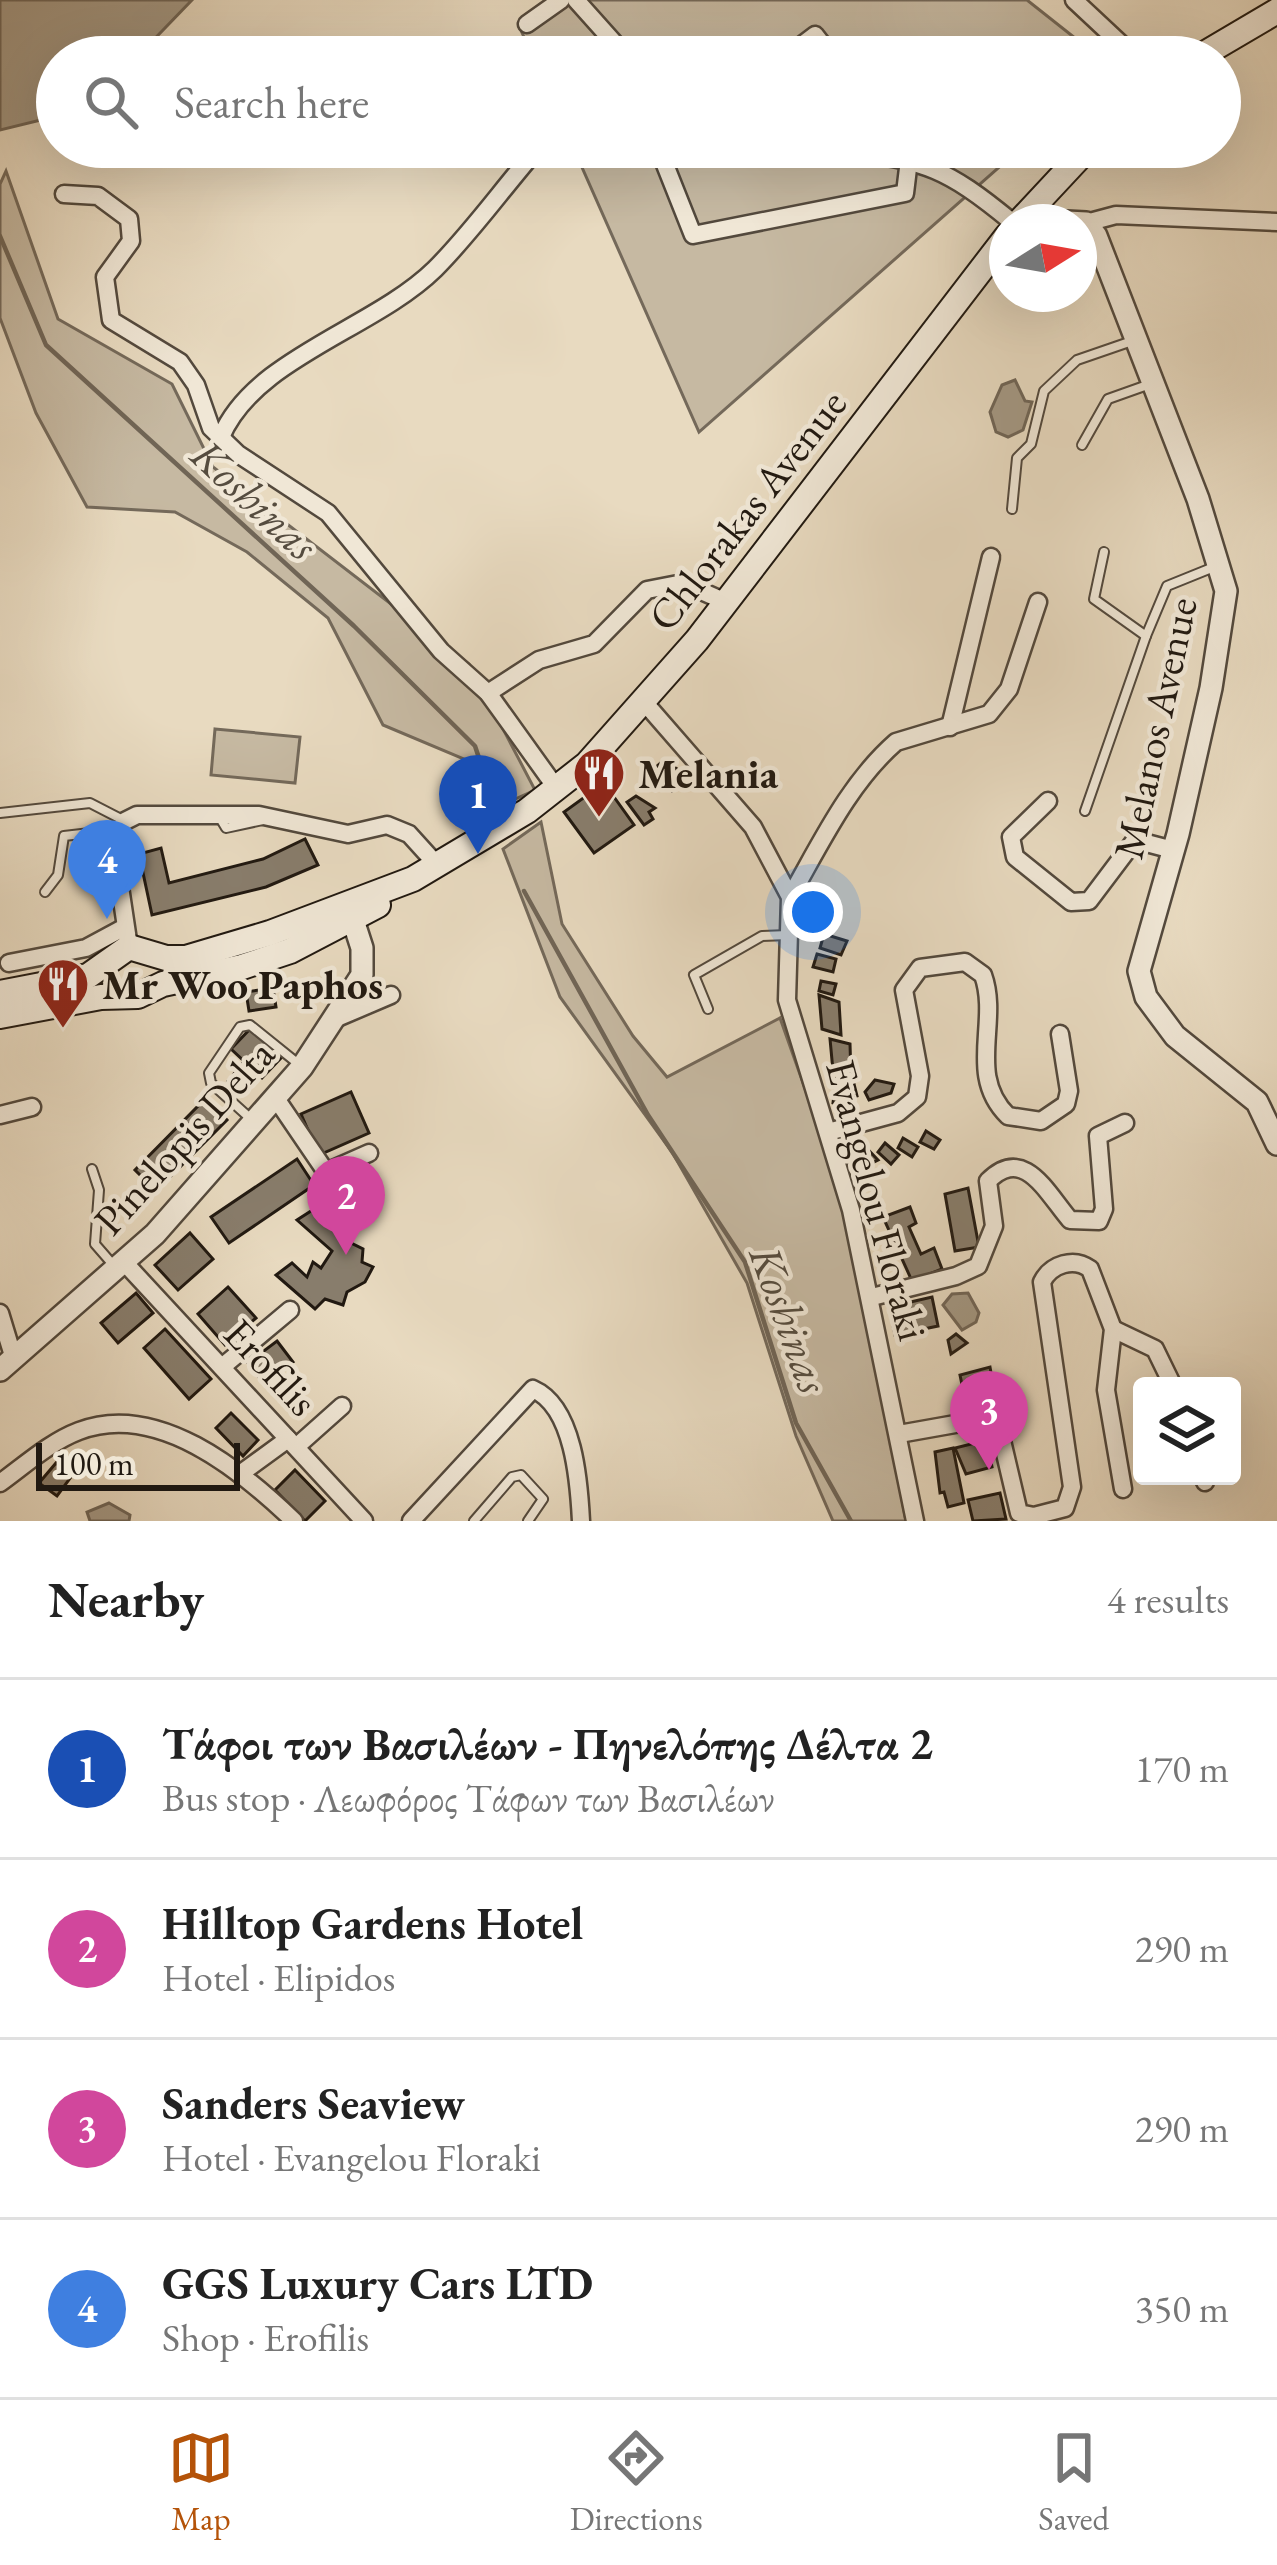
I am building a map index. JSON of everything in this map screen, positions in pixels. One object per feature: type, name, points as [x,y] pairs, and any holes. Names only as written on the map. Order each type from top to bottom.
[{"type":"main road","points":[[1234,36],[1277,11]]},
{"type":"main road","points":[[1033,204],[1068,168]]},
{"type":"main road","name":"Chlorakas Avenue","points":[[413,879],[557,789],[645,703],[989,259]]},
{"type":"main road","points":[[0,993],[88,976],[128,948],[176,959],[230,947],[413,879]]},
{"type":"main road","points":[[0,1016],[124,995],[269,958],[353,920],[413,879]]},
{"type":"main road","points":[[128,948],[157,968],[150,988]]},
{"type":"main road","points":[[124,995],[112,986],[128,948]]},
{"type":"street","points":[[526,23],[561,0]]},
{"type":"street","points":[[576,0],[608,36]]},
{"type":"street","points":[[1074,0],[1113,36]]},
{"type":"street","points":[[221,437],[232,410],[258,386],[384,310],[435,269],[521,168]]},
{"type":"street","points":[[666,168],[693,235],[905,193],[908,168]]},
{"type":"street","points":[[931,168],[959,178],[992,204]]},
{"type":"street","points":[[64,194],[98,196],[130,219],[131,241],[105,277],[111,320],[179,362],[196,386],[211,428],[221,437],[328,513],[441,651],[488,693],[557,789]]},
{"type":"street","points":[[1097,224],[1116,214],[1277,222]]},
{"type":"street","name":"Melanos Avenue","points":[[1097,260],[1137,339],[1221,565],[1226,591],[1216,664],[1173,850],[1139,956],[1142,984],[1175,1036],[1257,1102],[1277,1144]]},
{"type":"street","points":[[950,727],[991,557]]},
{"type":"street","points":[[488,693],[538,660],[594,644],[647,590],[683,583],[726,602]]},
{"type":"street","points":[[790,896],[864,773],[896,742],[989,714],[1009,689],[1038,602]]},
{"type":"street","points":[[645,703],[753,827],[790,896]]},
{"type":"street","points":[[1048,801],[1018,827],[1011,847],[1015,857],[1071,902],[1089,901],[1135,840],[1173,850]]},
{"type":"street","points":[[9,963],[86,948],[128,948],[113,849],[121,825],[153,812],[270,817],[348,834],[398,828],[418,841],[438,866]]},
{"type":"street","name":"Evangelou Floraki","points":[[790,896],[785,981],[791,1024],[828,1132],[872,1297],[915,1521]]},
{"type":"street","name":"Pinelopis Delta","points":[[7,1364],[120,1265],[302,1067],[362,975],[362,948],[353,920]]},
{"type":"street","points":[[828,1132],[898,1113],[917,1097],[920,1076],[904,990],[920,968],[965,962],[982,975],[987,1078],[992,1096],[1008,1116],[1041,1121],[1066,1104],[1070,1091],[1060,1034]]},
{"type":"street","points":[[337,1018],[391,994]]},
{"type":"street","points":[[275,1097],[326,1172],[369,1153]]},
{"type":"street","points":[[0,1115],[32,1107]]},
{"type":"street","points":[[872,1297],[978,1266],[994,1226],[988,1181],[1002,1167],[1014,1166],[1033,1175],[1070,1220],[1099,1221],[1104,1208],[1098,1136],[1125,1123]]},
{"type":"street","points":[[899,1434],[988,1418],[999,1429],[1018,1513],[1058,1512],[1069,1504],[1072,1487],[1043,1288],[1046,1275],[1058,1266],[1085,1264],[1113,1329],[1106,1377],[1124,1490]]},
{"type":"street","name":"Erofilis","points":[[120,1265],[364,1521]]},
{"type":"street","points":[[222,1367],[290,1310]]},
{"type":"street","points":[[0,1313],[7,1364]]},
{"type":"street","points":[[1113,1329],[1155,1349],[1169,1377]]},
{"type":"street","points":[[411,1521],[532,1389],[552,1405],[567,1437],[581,1521]]},
{"type":"street","points":[[240,1474],[342,1406]]},
{"type":"street","points":[[0,1483],[57,1441],[80,1430],[122,1423],[173,1434],[240,1474],[294,1521]]},
{"type":"lane","points":[[1012,509],[1017,458],[1031,444],[1044,391],[1077,359],[1137,339]]},
{"type":"lane","points":[[1082,445],[1108,399],[1154,383]]},
{"type":"lane","points":[[1104,552],[1094,599],[1146,635]]},
{"type":"lane","points":[[1084,811],[1167,586],[1221,565]]},
{"type":"lane","points":[[0,813],[90,803],[121,825]]},
{"type":"lane","points":[[45,892],[58,875],[64,836],[121,825]]},
{"type":"lane","points":[[708,1009],[694,975],[762,936],[788,935]]},
{"type":"lane","points":[[254,1122],[211,1083],[209,1073],[240,1027],[250,1025],[302,1067]]},
{"type":"lane","points":[[92,1169],[99,1190],[95,1244],[120,1265]]},
{"type":"lane","points":[[474,1521],[512,1478],[521,1475],[543,1499],[528,1521]]},
{"type":"shaded area","points":[[0,0],[192,0],[157,36],[36,36],[36,121],[0,130]]},
{"type":"shaded area","points":[[550,0],[1027,0],[1072,36],[524,36],[519,26]]},
{"type":"shaded area","points":[[582,168],[998,168],[699,432]]},
{"type":"shaded area","points":[[6,171],[58,319],[172,384],[213,467],[469,664],[535,790],[498,807],[490,770],[383,725],[328,618],[247,552],[175,512],[87,507],[36,413],[0,318],[0,184]]},
{"type":"shaded area","points":[[1015,380],[1025,401],[1032,402],[1023,430],[1008,437],[996,432],[990,412],[1002,385]]},
{"type":"shaded area","points":[[215,729],[300,737],[295,783],[211,775]]},
{"type":"shaded area","points":[[541,822],[562,924],[633,1036],[667,1077],[780,1018],[848,1210],[906,1521],[833,1521],[796,1436],[747,1283],[672,1152],[560,997],[503,849]]},
{"type":"shaded area","points":[[968,1293],[979,1313],[976,1322],[962,1330],[943,1305],[952,1294]]},
{"type":"shaded area","points":[[109,1503],[130,1515],[129,1521],[90,1521],[87,1512]]},
{"type":"building","points":[[664,760],[683,773],[677,777],[682,784],[672,791],[656,767]]},
{"type":"building","name":"Melania","points":[[604,783],[634,825],[594,853],[564,812]]},
{"type":"building","points":[[636,796],[655,808],[649,812],[653,819],[644,825],[627,802]]},
{"type":"building","points":[[305,839],[318,865],[266,887],[152,915],[139,854],[161,848],[169,883],[263,859]]},
{"type":"building","points":[[824,934],[847,941],[841,955],[820,948]]},
{"type":"building","points":[[817,954],[836,959],[833,972],[813,967]]},
{"type":"building","points":[[821,981],[836,984],[833,995],[819,991]]},
{"type":"building","points":[[273,988],[276,1007],[249,1011],[246,992]]},
{"type":"building","points":[[819,995],[839,1002],[841,1035],[822,1029]]},
{"type":"building","points":[[251,1028],[281,1058],[262,1078],[231,1049]]},
{"type":"building","points":[[830,1039],[850,1044],[851,1076],[833,1071]]},
{"type":"building","points":[[242,1064],[255,1075],[241,1092],[228,1081]]},
{"type":"building","points":[[836,1079],[854,1084],[857,1096],[845,1099],[842,1106],[833,1103]]},
{"type":"building","points":[[875,1080],[894,1084],[891,1093],[869,1100],[865,1092]]},
{"type":"building","points":[[351,1092],[369,1133],[319,1155],[301,1114]]},
{"type":"building","points":[[206,1098],[227,1120],[156,1191],[135,1170]]},
{"type":"building","points":[[926,1131],[940,1140],[934,1149],[920,1142]]},
{"type":"building","points":[[903,1138],[918,1147],[912,1157],[898,1148]]},
{"type":"building","points":[[859,1140],[878,1160],[856,1171],[844,1157]]},
{"type":"building","points":[[885,1143],[899,1155],[891,1164],[878,1152]]},
{"type":"building","points":[[297,1159],[314,1185],[229,1243],[211,1217]]},
{"type":"building","points":[[968,1188],[979,1247],[955,1251],[945,1194]]},
{"type":"building","points":[[325,1202],[338,1210],[335,1218],[346,1223],[339,1237],[363,1249],[362,1262],[373,1267],[365,1282],[347,1292],[343,1305],[325,1299],[315,1309],[276,1275],[292,1263],[307,1277],[313,1262],[321,1268],[332,1251],[297,1220]]},
{"type":"building","points":[[910,1207],[916,1223],[909,1227],[921,1254],[934,1248],[942,1269],[912,1281],[883,1217]]},
{"type":"building","points":[[190,1233],[213,1259],[178,1290],[155,1265]]},
{"type":"building","points":[[228,1287],[256,1318],[225,1345],[198,1314]]},
{"type":"building","points":[[136,1293],[153,1313],[118,1343],[101,1323]]},
{"type":"building","points":[[932,1297],[938,1326],[895,1335],[889,1307]]},
{"type":"building","points":[[165,1329],[211,1379],[189,1399],[144,1348]]},
{"type":"building","points":[[956,1334],[967,1343],[951,1354],[948,1340]]},
{"type":"building","points":[[277,1341],[293,1362],[264,1384],[248,1363]]},
{"type":"building","points":[[990,1367],[996,1402],[967,1409],[960,1375]]},
{"type":"building","points":[[231,1413],[258,1440],[243,1456],[216,1428]]},
{"type":"building","points":[[987,1440],[992,1467],[966,1474],[955,1448]]},
{"type":"building","points":[[953,1448],[964,1503],[948,1507],[944,1492],[940,1493],[935,1452]]},
{"type":"building","points":[[56,1463],[71,1477],[57,1496],[39,1483]]},
{"type":"building","points":[[295,1470],[325,1501],[305,1521],[275,1490]]},
{"type":"building","points":[[1000,1493],[1006,1519],[973,1521],[968,1500]]},
{"type":"waterway","name":"Koshinas","points":[[0,236],[46,345],[354,626],[475,746],[490,791]]},
{"type":"waterway","name":"Koshinas","points":[[524,891],[648,1115],[745,1262],[796,1423],[851,1521]]},
{"type":"place","name":"Melania","points":[[599,819]]},
{"type":"place","name":"Τάφοι των Βασιλέων - Πηνελόπης Δέλτα 2","points":[[478,854]]},
{"type":"place","name":"GGS Luxury Cars LTD","points":[[107,919]]},
{"type":"place","name":"Mr Woo Paphos","points":[[63,1030]]},
{"type":"place","name":"Hilltop Gardens Hotel","points":[[346,1255]]},
{"type":"place","name":"Sanders Seaview","points":[[989,1470]]}]
